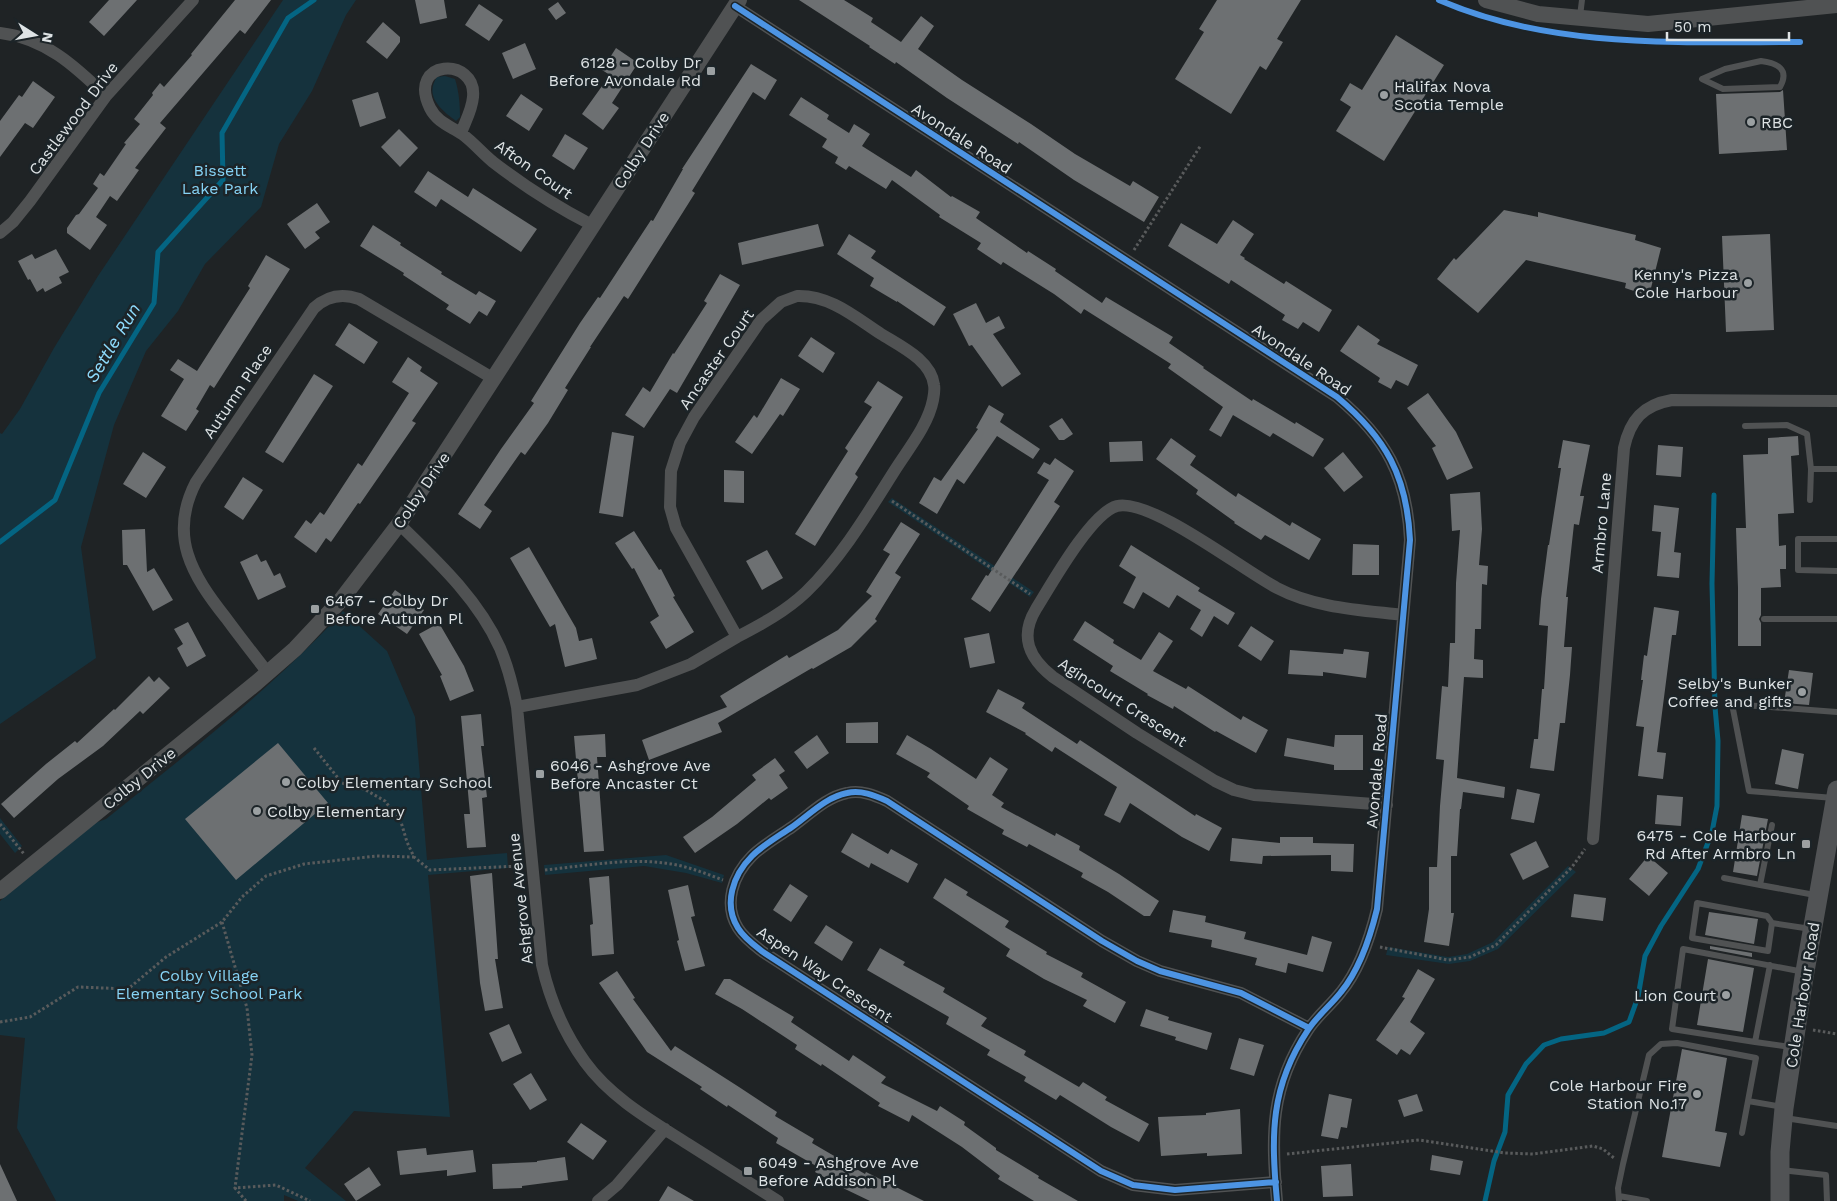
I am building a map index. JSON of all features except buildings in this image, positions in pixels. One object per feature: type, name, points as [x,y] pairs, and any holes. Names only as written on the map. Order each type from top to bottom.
[{"type":"main road","name":"Cole Harbour Road","points":[[1780,1201],[1784,1113],[1812,929],[1836,794]]},
{"type":"street","name":"Castlewood Drive","points":[[0,233],[13,222],[30,201],[106,96],[193,0]]},
{"type":"street","points":[[1486,0],[1538,14],[1648,24],[1837,5]]},
{"type":"street","name":"Colby Drive","points":[[0,891],[268,673],[295,649],[341,600],[399,524],[737,3]]},
{"type":"street","name":"Avondale Road","points":[[737,3],[1337,397],[1356,413],[1376,435],[1396,471],[1404,492],[1409,514],[1409,557],[1377,909],[1367,945],[1347,984],[1309,1028],[1283,1077],[1276,1110],[1274,1155],[1277,1201]]},
{"type":"street","points":[[0,33],[28,39],[45,46],[80,71],[106,96]]},
{"type":"street","name":"Afton Court","points":[[461,133],[473,96],[472,85],[465,75],[457,70],[446,67],[437,69],[429,76],[425,86],[426,99],[431,111],[443,123],[461,133],[514,178],[592,225]]},
{"type":"street","name":"Autumn Place","points":[[268,673],[209,597],[198,579],[186,550],[184,520],[188,500],[196,482],[309,315],[317,305],[328,298],[345,296],[359,299],[494,379]]},
{"type":"street","name":"Ancaster Court","points":[[517,707],[637,685],[691,664],[778,615],[806,592],[835,559],[917,436],[930,410],[934,384],[931,375],[921,362],[906,350],[835,304],[824,299],[797,296],[785,300],[773,308],[761,320],[694,417],[680,443],[671,471],[670,507],[676,528],[737,638]]},
{"type":"street","name":"Armbro Lane","points":[[1592,839],[1624,448],[1630,428],[1641,414],[1651,406],[1658,402],[1672,400],[1837,400]]},
{"type":"street","name":"Agincourt Crescent","points":[[1386,806],[1254,795],[1234,790],[1137,733],[1053,678],[1043,669],[1030,649],[1027,632],[1032,616],[1041,601],[1099,516],[1111,509],[1124,506],[1147,511],[1205,542],[1284,592],[1328,605],[1403,615]]},
{"type":"street","name":"Ashgrove Avenue","points":[[399,524],[457,584],[478,610],[500,649],[508,670],[517,707],[542,966],[546,984],[560,1021],[570,1039],[586,1063],[600,1079],[633,1108],[778,1201]]},
{"type":"street","name":"Aspen Way Crescent","points":[[1276,1182],[1175,1190],[1133,1185],[1101,1171],[763,952],[742,933],[733,919],[730,900],[733,883],[752,855],[835,796],[856,792],[872,795],[887,801],[1102,941],[1137,961],[1160,971],[1241,993],[1309,1028]]},
{"type":"street","points":[[598,1201],[616,1186],[665,1130]]},
{"type":"lane","points":[[1580,18],[1582,0]]},
{"type":"lane","points":[[1762,61],[1776,63],[1782,70],[1784,80],[1780,87],[1770,89],[1723,89],[1702,79],[1725,69],[1762,61]]},
{"type":"lane","points":[[1745,426],[1787,425],[1807,434],[1811,469],[1810,500]]},
{"type":"lane","points":[[1811,469],[1837,470]]},
{"type":"lane","points":[[1837,539],[1798,539],[1798,570],[1837,571]]},
{"type":"lane","points":[[1764,619],[1837,620]]},
{"type":"lane","points":[[1836,794],[1749,791],[1732,704],[1837,712]]},
{"type":"lane","points":[[1760,884],[1772,825]]},
{"type":"lane","points":[[1724,878],[1818,896]]},
{"type":"lane","points":[[1772,923],[1768,951],[1692,938],[1697,903],[1767,916],[1772,923],[1812,929]]},
{"type":"lane","points":[[1793,1048],[1672,1028],[1683,949],[1805,972]]},
{"type":"lane","points":[[1755,1042],[1770,965]]},
{"type":"lane","points":[[1647,1201],[1619,1199],[1618,1188],[1649,1055],[1660,1044],[1677,1042],[1756,1058],[1742,1133]]},
{"type":"lane","points":[[1748,1101],[1784,1113],[1837,1126]]},
{"type":"lane","points":[[1780,1170],[1826,1175],[1827,1201]]},
{"type":"path","points":[[1127,260],[1200,145]]},
{"type":"path","points":[[880,493],[1041,601]]},
{"type":"path","points":[[314,748],[342,783],[364,789],[385,802],[401,822],[414,857],[430,870],[532,864],[544,870],[627,862],[662,862],[689,868],[733,883]]},
{"type":"path","points":[[0,824],[32,864]]},
{"type":"path","points":[[1367,945],[1448,960],[1470,957],[1496,946],[1572,867],[1592,839]]},
{"type":"path","points":[[0,1022],[30,1017],[78,987],[128,989],[166,957],[222,922],[248,892],[266,876],[280,870],[304,864],[368,857],[414,857]]},
{"type":"path","points":[[222,922],[247,1008],[252,1055],[235,1188],[246,1201]]},
{"type":"path","points":[[1818,1031],[1837,1034]]},
{"type":"path","points":[[1274,1155],[1419,1140],[1492,1152],[1533,1154],[1593,1146],[1603,1149],[1623,1164]]},
{"type":"path","points":[[235,1188],[276,1185],[310,1201]]},
{"type":"green space","name":"Bissett Lake Park","points":[[283,0],[356,0],[346,15],[312,91],[279,144],[261,207],[205,264],[178,311],[146,351],[114,425],[81,547],[96,658],[0,724],[0,433],[2,434],[20,409],[54,348],[98,276]]},
{"type":"green space","points":[[445,76],[455,79],[460,117],[456,121],[440,107],[433,96],[433,84],[437,77]]},
{"type":"green space","points":[[892,498],[1034,592],[1030,597],[888,502]]},
{"type":"green space","name":"Colby Village Elementary School Park","points":[[343,611],[387,651],[415,717],[427,860],[507,853],[508,868],[428,875],[450,1117],[354,1111],[305,1168],[346,1201],[298,1201],[284,1195],[284,1201],[56,1201],[17,1128],[25,1038],[0,1035],[0,901],[95,823],[106,819],[229,720],[288,667]]},
{"type":"green space","points":[[0,818],[22,846],[15,853],[0,834]]},
{"type":"green space","points":[[666,855],[724,875],[722,883],[686,873],[644,866],[545,875],[544,865]]},
{"type":"green space","points":[[1568,866],[1576,872],[1498,949],[1470,961],[1449,964],[1386,955],[1388,947],[1448,957],[1467,954],[1493,942]]},
{"type":"waterway","name":"Settle Run","points":[[0,542],[55,500],[99,393],[154,303],[158,252],[223,180],[222,133],[288,18],[314,0]]},
{"type":"waterway","points":[[1485,1201],[1494,1161],[1505,1132],[1508,1095],[1526,1064],[1544,1045],[1561,1039],[1604,1033],[1629,1022],[1638,997],[1645,956],[1661,926],[1698,869],[1712,832],[1717,806],[1718,741],[1715,707],[1712,584],[1714,495]]},
{"type":"cycle path","points":[[1439,0],[1482,16],[1526,27],[1571,35],[1663,42],[1800,42]]},
{"type":"cycle path","points":[[735,6],[1337,397],[1354,412],[1381,443],[1399,477],[1408,517],[1410,540],[1377,909],[1368,942],[1354,973],[1341,992],[1308,1030],[1286,1071],[1276,1112],[1274,1133],[1277,1201]]},
{"type":"cycle path","points":[[1276,1182],[1175,1190],[1133,1185],[1101,1171],[763,952],[740,932],[731,909],[732,890],[740,872],[752,856],[818,807],[839,795],[857,792],[867,794],[887,801],[1102,941],[1137,961],[1160,971],[1241,993],[1309,1028]]},
{"type":"place","name":"6128 - Colby Dr Before Avondale Rd","points":[[711,71]]},
{"type":"place","name":"Halifax Nova Scotia Temple","points":[[1384,95]]},
{"type":"place","name":"RBC","points":[[1751,122]]},
{"type":"place","name":"Kenny's Pizza Cole Harbour","points":[[1748,283]]},
{"type":"place","name":"6467 - Colby Dr Before Autumn Pl","points":[[315,609]]},
{"type":"place","name":"Selby's Bunker Coffee and gifts","points":[[1802,692]]},
{"type":"place","name":"6046 - Ashgrove Ave Before Ancaster Ct","points":[[540,774]]},
{"type":"place","name":"Colby Elementary School","points":[[286,782]]},
{"type":"place","name":"Colby Elementary","points":[[257,811]]},
{"type":"place","name":"6475 - Cole Harbour Rd After Armbro Ln","points":[[1806,844]]},
{"type":"place","name":"Lion Court","points":[[1726,995]]},
{"type":"place","name":"Cole Harbour Fire Station No.17","points":[[1697,1094]]},
{"type":"place","name":"6049 - Ashgrove Ave Before Addison Pl","points":[[748,1171]]}]
